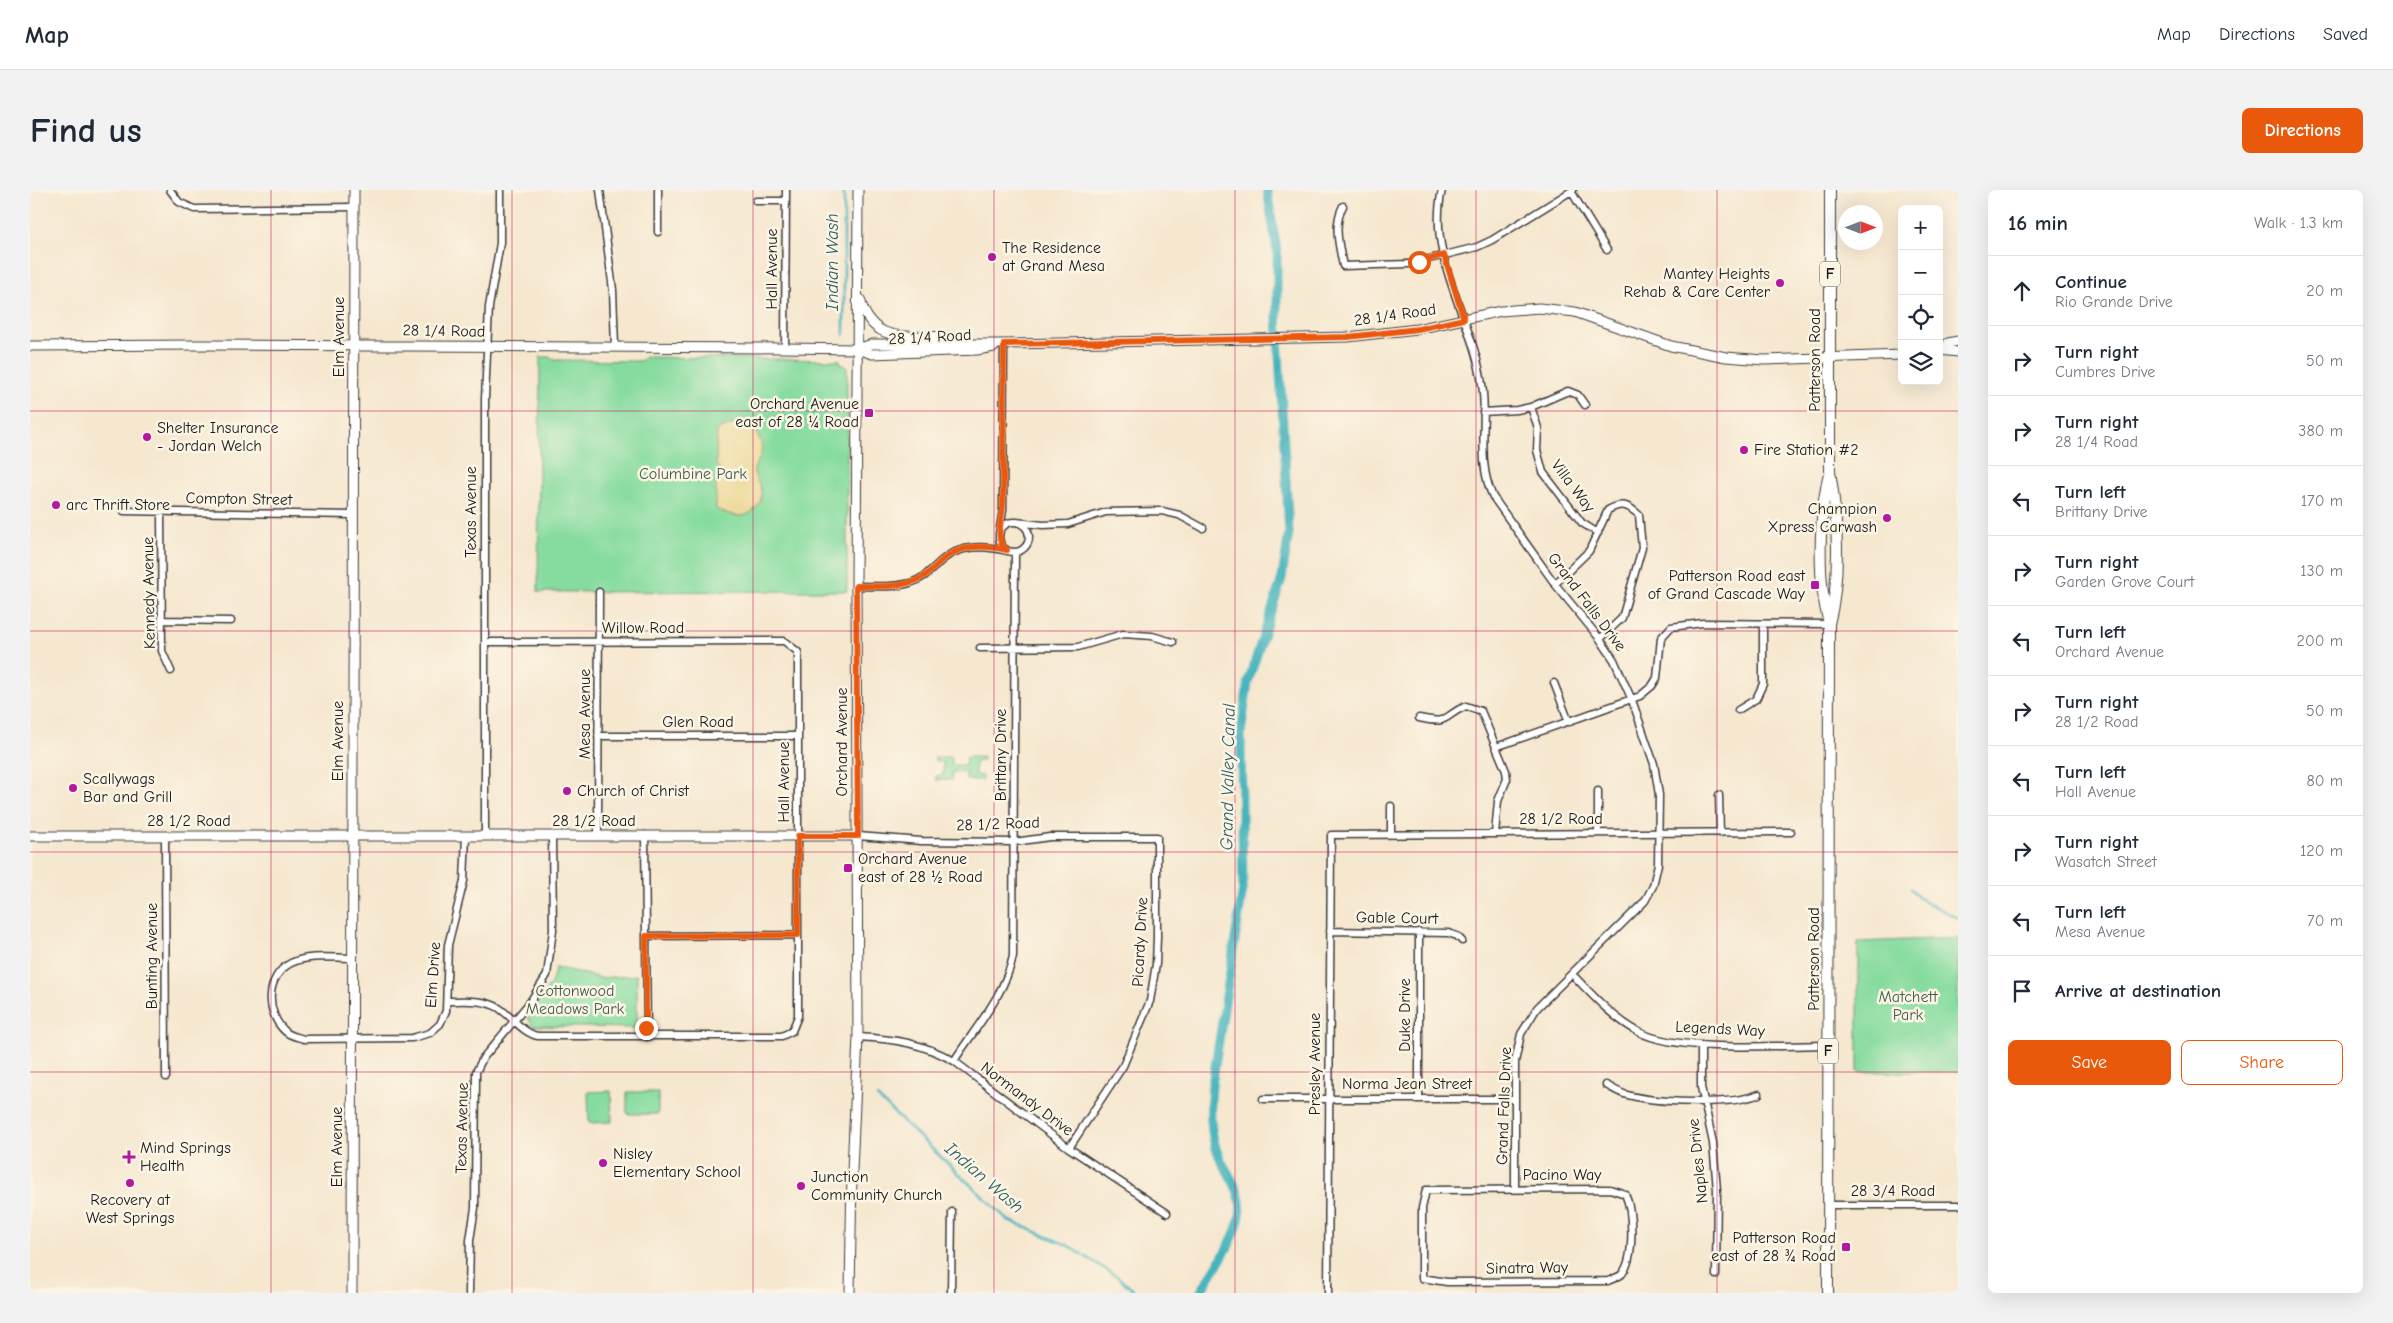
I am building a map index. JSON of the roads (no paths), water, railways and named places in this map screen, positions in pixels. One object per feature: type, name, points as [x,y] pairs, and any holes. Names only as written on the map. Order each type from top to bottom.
[{"type":"main road","name":"Patterson Road","points":[[1828,1293],[1829,624],[1836,599],[1836,505],[1830,471],[1830,190]]},
{"type":"street","points":[[170,190],[179,202],[194,209],[354,208]]},
{"type":"street","name":"Elm Avenue","points":[[352,1293],[354,190]]},
{"type":"street","name":"Texas Avenue","points":[[485,836],[485,399],[489,307],[500,243],[500,190]]},
{"type":"street","points":[[600,190],[614,290],[615,347]]},
{"type":"street","points":[[658,190],[658,232]]},
{"type":"street","name":"Hall Avenue","points":[[785,348],[786,190]]},
{"type":"street","name":"Orchard Avenue","points":[[850,1293],[852,1162],[858,1036],[856,586],[858,190]]},
{"type":"street","name":"Grand Falls Drive","points":[[1442,190],[1440,202],[1440,242],[1480,368],[1483,387],[1484,468],[1488,486],[1555,584],[1600,639],[1614,660],[1632,700],[1657,780],[1659,833],[1656,878],[1645,901],[1573,975],[1537,1008],[1521,1034],[1515,1062],[1516,1189]]},
{"type":"street","points":[[1343,206],[1337,218],[1343,266],[1403,265],[1484,244],[1572,191],[1607,250]]},
{"type":"street","points":[[756,202],[786,202]]},
{"type":"street","points":[[858,285],[867,318],[883,332],[892,335],[942,335],[972,342]]},
{"type":"street","name":"28 1/4 Road","points":[[858,349],[872,344],[972,342],[1004,344],[1267,339],[1391,333],[1508,310],[1551,308],[1590,316],[1671,346],[1744,360],[1898,355]]},
{"type":"street","points":[[1943,349],[1948,343],[1958,341]]},
{"type":"street","points":[[1004,344],[1003,510],[1000,542],[1007,550]]},
{"type":"street","name":"28 1/4 Road","points":[[30,346],[355,345],[785,348],[858,349],[872,354],[977,350],[1004,344]]},
{"type":"street","points":[[1943,350],[1949,353],[1958,352]]},
{"type":"street","points":[[1483,412],[1517,410],[1531,407],[1568,391],[1578,395],[1585,405]]},
{"type":"street","name":"Villa Way","points":[[1531,407],[1538,428],[1537,450],[1543,472],[1582,523],[1598,533]]},
{"type":"street","points":[[1555,584],[1589,551],[1604,516],[1614,507],[1622,504],[1629,506],[1639,515],[1642,548],[1622,618],[1600,639]]},
{"type":"street","name":"Compton Street","points":[[124,511],[354,515]]},
{"type":"street","points":[[1000,534],[1007,524],[1016,522],[1043,525],[1068,524],[1106,512],[1162,511],[1179,515],[1203,528]]},
{"type":"street","name":"Kennedy Avenue","points":[[161,512],[162,651],[171,671]]},
{"type":"street","points":[[856,586],[910,583],[927,574],[948,555],[966,548],[987,546],[1015,552],[1024,549],[1029,540],[1028,530],[1021,523],[1016,522]]},
{"type":"street","name":"Brittany Drive","points":[[954,1061],[1000,991],[1010,968],[1014,941],[1015,552]]},
{"type":"street","name":"Mesa Avenue","points":[[598,836],[599,592]]},
{"type":"street","points":[[162,620],[231,621]]},
{"type":"street","points":[[1496,747],[1632,700],[1647,691],[1657,678],[1660,638],[1671,627],[1703,623],[1763,625],[1829,624]]},
{"type":"street","points":[[1738,710],[1756,700],[1763,684],[1763,625]]},
{"type":"street","points":[[980,648],[1078,647],[1123,634],[1152,636],[1173,642]]},
{"type":"street","name":"Willow Road","points":[[485,642],[784,641],[798,652]]},
{"type":"street","name":"Hall Avenue","points":[[647,1037],[788,1035],[792,1031],[798,1016],[798,652]]},
{"type":"street","points":[[1554,683],[1569,722]]},
{"type":"street","points":[[1419,718],[1433,721],[1444,720],[1458,709],[1466,706],[1481,710],[1486,719],[1507,779],[1498,800],[1495,834]]},
{"type":"street","name":"Glen Road","points":[[598,736],[798,736]]},
{"type":"street","points":[[1598,791],[1598,833]]},
{"type":"street","points":[[1719,795],[1720,833]]},
{"type":"street","points":[[1391,806],[1391,834]]},
{"type":"street","name":"28 1/2 Road","points":[[1331,835],[1791,832]]},
{"type":"street","points":[[448,1001],[471,1001],[489,1004],[514,1020],[532,1035],[647,1037],[645,835]]},
{"type":"street","name":"Presley Avenue","points":[[1328,1293],[1331,835]]},
{"type":"street","name":"28 1/2 Road","points":[[30,836],[858,836],[920,841],[1014,842],[1050,837],[1157,837]]},
{"type":"street","name":"Bunting Avenue","points":[[165,836],[166,1077]]},
{"type":"street","name":"Elm Drive","points":[[352,1039],[422,1036],[430,1033],[440,1024],[448,1001],[448,945],[464,881],[466,836]]},
{"type":"street","name":"Texas Avenue","points":[[469,1293],[470,1240],[475,1208],[476,1072],[483,1058],[530,1002],[546,975],[552,930],[552,836]]},
{"type":"street","name":"Picardy Drive","points":[[1069,1148],[1123,1066],[1150,1001],[1157,937],[1157,837]]},
{"type":"street","name":"Gable Court","points":[[1330,931],[1448,933],[1457,936],[1462,941]]},
{"type":"street","name":"Duke Drive","points":[[1419,932],[1419,1098]]},
{"type":"street","points":[[646,936],[798,935]]},
{"type":"street","points":[[352,958],[303,958],[289,964],[274,978],[270,1002],[276,1021],[287,1033],[304,1039],[352,1039]]},
{"type":"street","name":"Legends Way","points":[[1573,975],[1613,1014],[1640,1032],[1670,1042],[1701,1045],[1828,1045]]},
{"type":"street","name":"Normandy Drive","points":[[858,1036],[914,1043],[939,1052],[954,1061],[1069,1148],[1167,1213]]},
{"type":"street","name":"Naples Drive","points":[[1701,1045],[1701,1087],[1713,1143],[1717,1190],[1716,1275]]},
{"type":"street","points":[[1606,1085],[1623,1094],[1649,1099],[1704,1101],[1749,1099],[1759,1094]]},
{"type":"street","name":"Norma Jean Street","points":[[1263,1099],[1329,1097],[1515,1099]]},
{"type":"street","name":"Pacino Way","points":[[1422,1278],[1422,1208],[1426,1190],[1610,1189],[1625,1194],[1630,1204],[1630,1250],[1626,1266]]},
{"type":"street","name":"28 3/4 Road","points":[[1828,1204],[1958,1205]]},
{"type":"street","points":[[951,1293],[952,1212]]},
{"type":"street","name":"Sinatra Way","points":[[1422,1278],[1447,1282],[1608,1281],[1621,1275],[1626,1266]]},
{"type":"waterway","name":"Indian Wash","points":[[844,190],[844,335]]},
{"type":"waterway","name":"Grand Valley Canal","points":[[1200,1293],[1234,1235],[1241,1207],[1237,1191],[1219,1156],[1213,1139],[1211,1094],[1243,889],[1241,734],[1248,682],[1282,578],[1289,533],[1277,318],[1277,251],[1267,190]]},
{"type":"waterway","points":[[1911,889],[1922,900],[1958,918]]},
{"type":"waterway","name":"Indian Wash","points":[[877,1097],[1008,1220],[1067,1245],[1118,1277],[1137,1293]]},
{"type":"place","name":"The Residence at Grand Mesa","points":[[992,257]]},
{"type":"place","name":"Mantey Heights Rehab & Care Center","points":[[1780,283]]},
{"type":"place","name":"Orchard Avenue east of 28 ¼ Road","points":[[869,413]]},
{"type":"place","name":"Shelter Insurance - Jordan Welch","points":[[147,437]]},
{"type":"place","name":"Fire Station #2","points":[[1744,450]]},
{"type":"place","name":"arc Thrift Store","points":[[56,505]]},
{"type":"place","name":"Champion Xpress Carwash","points":[[1887,518]]},
{"type":"place","name":"Patterson Road east of Grand Cascade Way","points":[[1815,585]]},
{"type":"place","name":"Scallywags Bar and Grill","points":[[73,788]]},
{"type":"place","name":"Church of Christ","points":[[567,791]]},
{"type":"place","name":"Orchard Avenue east of 28 ½ Road","points":[[848,868]]},
{"type":"place","name":"Mind Springs Health","points":[[129,1157]]},
{"type":"place","name":"Nisley Elementary School","points":[[603,1163]]},
{"type":"place","name":"Recovery at West Springs","points":[[130,1183]]},
{"type":"place","name":"Junction Community Church","points":[[801,1186]]},
{"type":"place","name":"Patterson Road east of 28 ¾ Road","points":[[1846,1247]]},
{"type":"park label","name":"Columbine Park","points":[[693,474]]},
{"type":"park label","name":"Cottonwood Meadows Park","points":[[575,1000]]},
{"type":"park label","name":"Matchett Park","points":[[1908,1006]]}]
